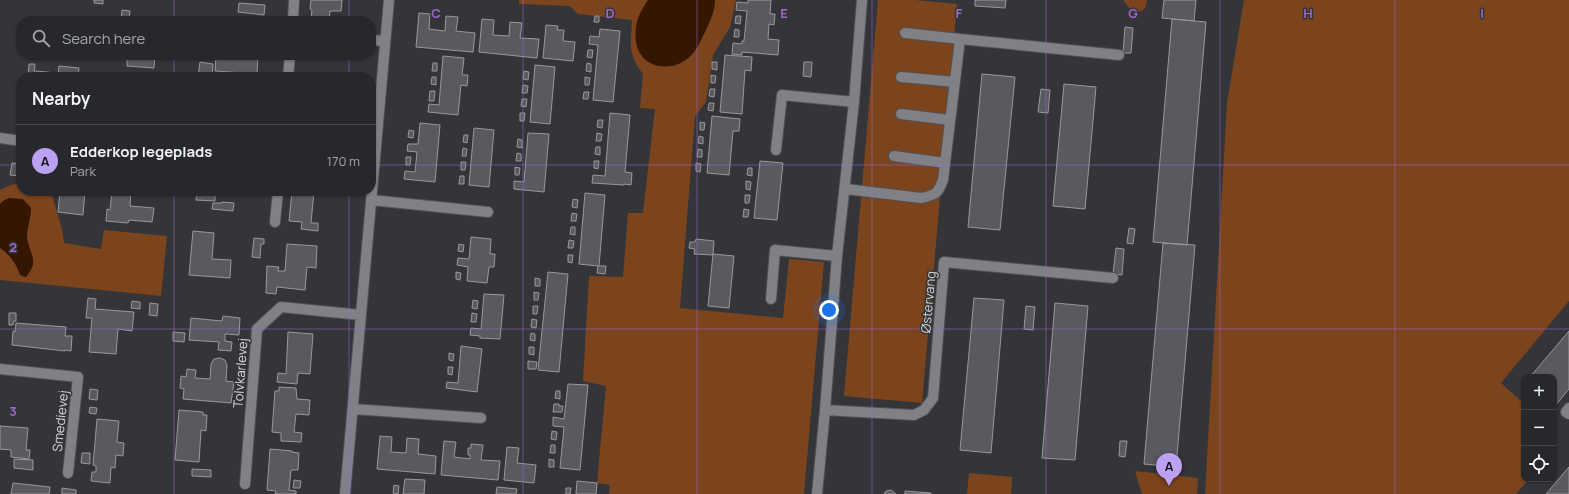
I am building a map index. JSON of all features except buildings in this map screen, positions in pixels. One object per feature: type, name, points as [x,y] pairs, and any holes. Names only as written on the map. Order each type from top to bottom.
[{"type":"street","points":[[293,16],[294,0]]},
{"type":"street","points":[[376,143],[389,0]]},
{"type":"street","points":[[817,494],[837,256],[846,189],[862,0]]},
{"type":"street","points":[[905,33],[1119,55]]},
{"type":"street","points":[[846,189],[921,198],[932,196],[939,190],[943,180],[960,39]]},
{"type":"street","points":[[376,40],[385,41]]},
{"type":"street","points":[[288,72],[290,60]]},
{"type":"street","points":[[901,77],[955,82]]},
{"type":"street","points":[[776,150],[782,95],[854,102]]},
{"type":"street","points":[[901,114],[950,120]]},
{"type":"street","points":[[0,138],[16,140]]},
{"type":"street","points":[[894,156],[945,163]]},
{"type":"street","points":[[275,222],[278,196]]},
{"type":"street","points":[[345,494],[371,196]]},
{"type":"street","points":[[371,200],[488,212]]},
{"type":"street","points":[[770,299],[774,250],[837,256]]},
{"type":"street","name":"Østervang","points":[[825,410],[914,415],[924,410],[933,398],[944,262],[1113,278]]},
{"type":"street","name":"Tolvkarlevej","points":[[245,484],[257,329],[281,307],[361,315]]},
{"type":"street","name":"Smedievej","points":[[0,369],[78,377],[68,473]]},
{"type":"street","points":[[1569,408],[1566,412],[1569,414]]},
{"type":"street","points":[[353,409],[481,418]]},
{"type":"shaded area","points":[[519,0],[736,0],[730,27],[713,55],[706,102],[695,116],[680,308],[783,318],[789,259],[824,262],[804,494],[609,494],[610,485],[597,483],[606,386],[583,381],[589,276],[623,277],[628,213],[643,213],[655,109],[640,108],[643,74],[632,54],[632,20],[578,14],[570,6],[519,4]]},
{"type":"shaded area","points":[[648,0],[715,0],[712,16],[701,40],[694,52],[684,61],[665,67],[652,64],[641,55],[636,41],[636,28],[640,14]]},
{"type":"shaded area","points":[[878,0],[915,0],[957,4],[922,403],[844,396]]},
{"type":"shaded area","points":[[1123,0],[1147,0],[1147,3],[1143,10],[1133,12]]},
{"type":"shaded area","points":[[1244,0],[1569,0],[1569,301],[1501,383],[1521,401],[1521,482],[1526,482],[1516,494],[1205,494],[1227,103]]},
{"type":"shaded area","points":[[16,184],[16,196],[52,196],[62,229],[64,243],[101,249],[104,230],[167,236],[161,296],[0,280],[0,190]]},
{"type":"shaded area","points":[[9,198],[23,199],[31,208],[27,236],[33,266],[26,277],[20,275],[17,267],[7,253],[0,248],[0,204]]},
{"type":"shaded area","points":[[1135,471],[1198,478],[1197,494],[1142,494]]},
{"type":"shaded area","points":[[969,473],[1012,477],[1011,494],[967,494]]},
{"type":"place","name":"Edderkop legeplads","points":[[1169,486]]}]
